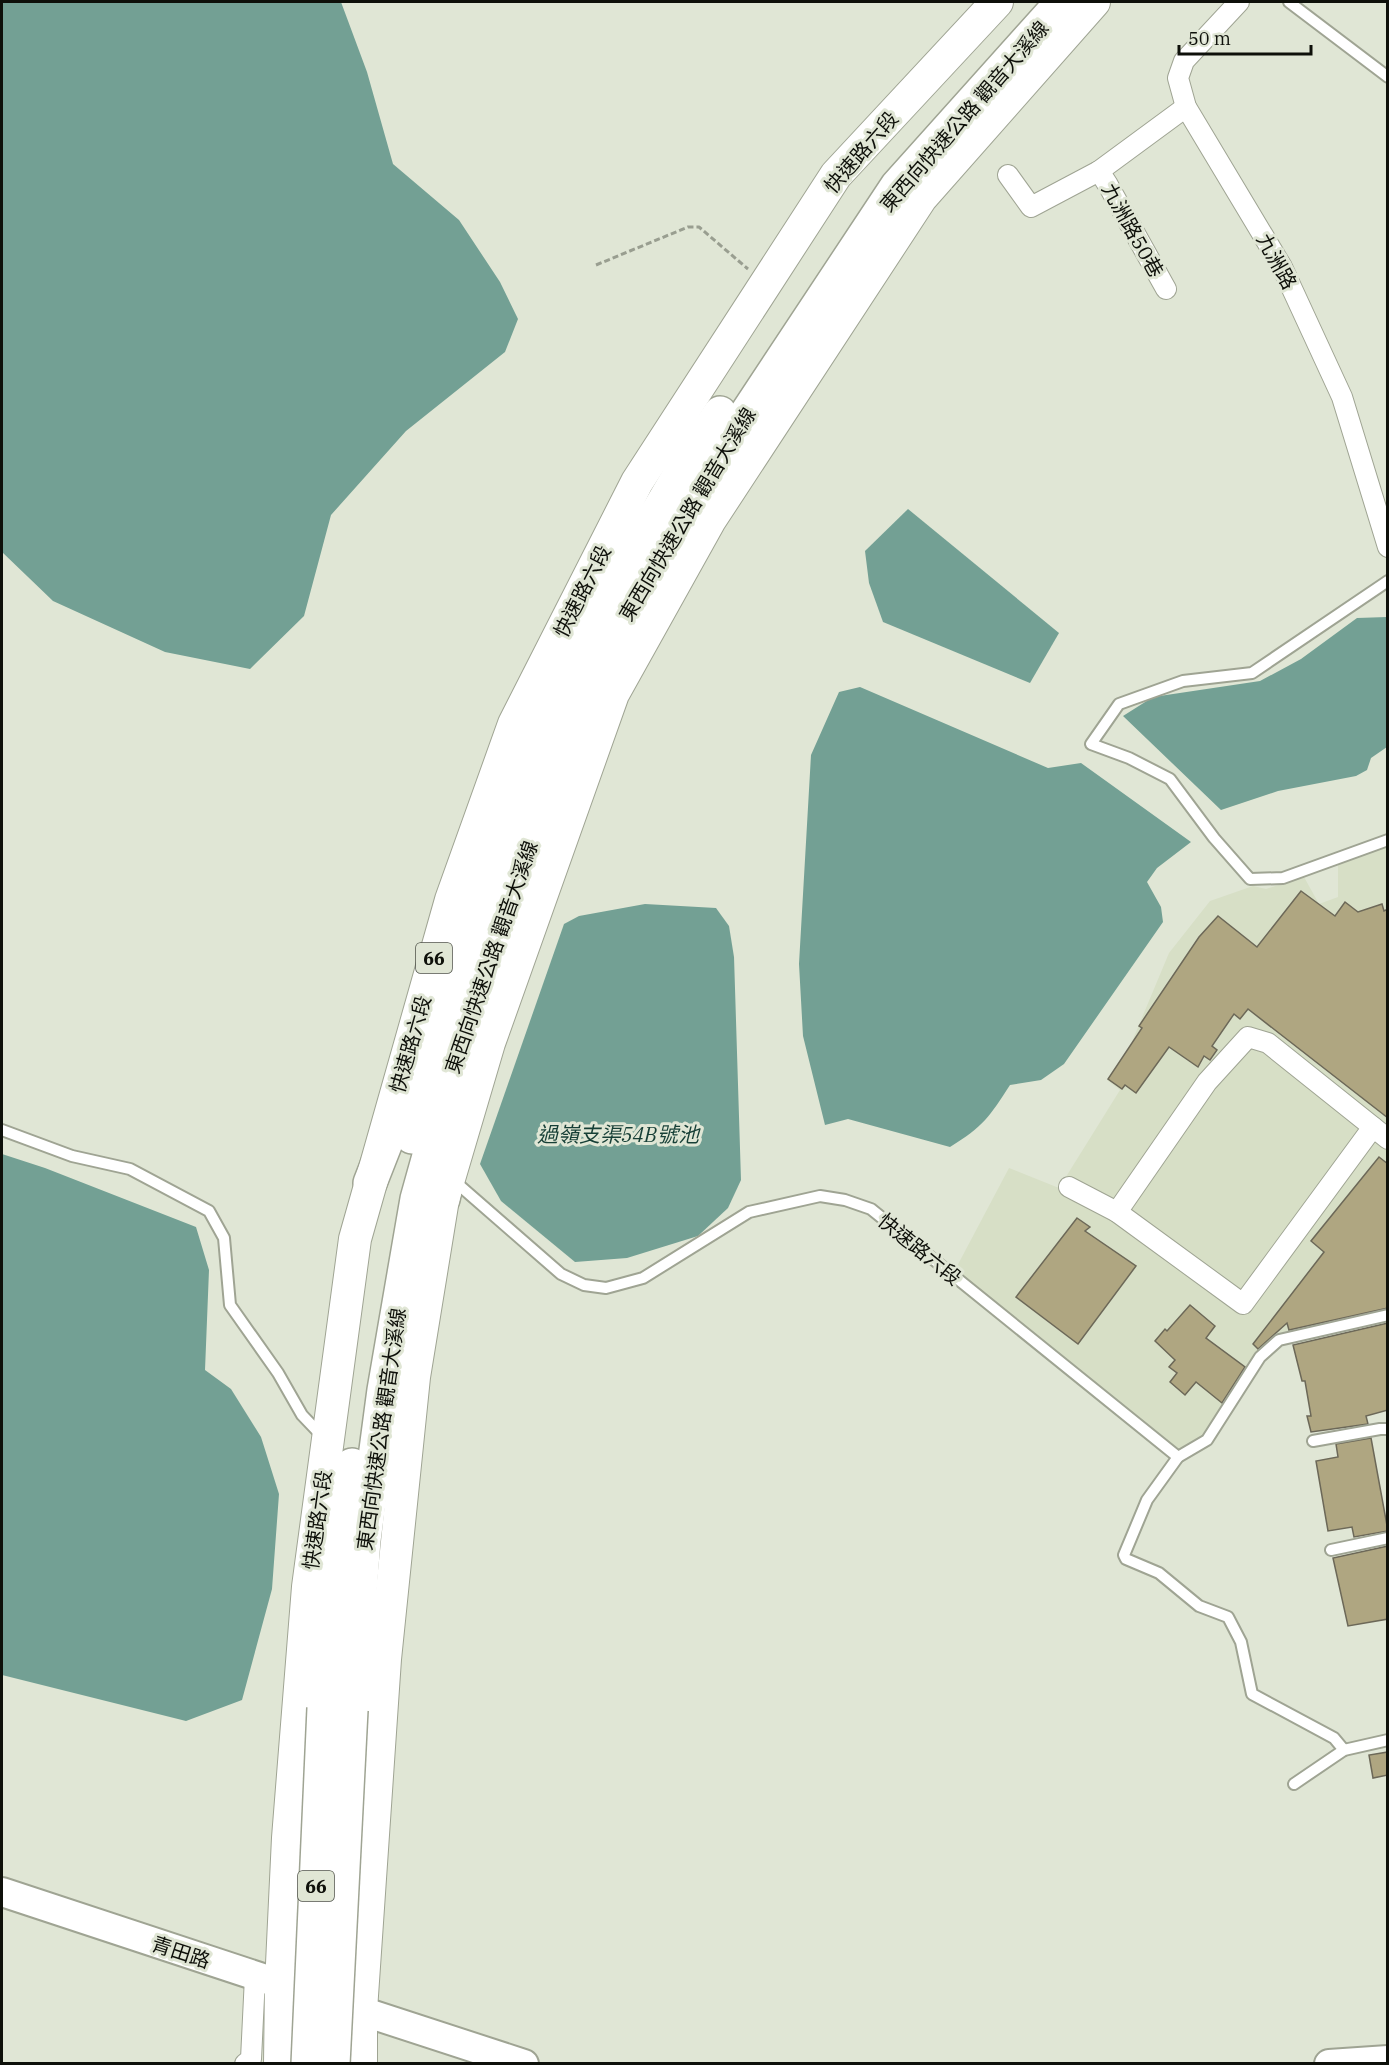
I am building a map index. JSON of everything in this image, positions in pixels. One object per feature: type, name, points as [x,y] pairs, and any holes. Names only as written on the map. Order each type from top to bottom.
[{"type":"highway","name":"東西向快速公路 觀音大溪線","points":[[333,2064],[351,1710],[364,1540],[384,1390],[417,1199],[461,1041],[532,760],[609,594],[690,457],[866,196],[1033,2]]},
{"type":"highway","name":"東西向快速公路 觀音大溪線","points":[[308,2064],[324,1708],[341,1530],[386,1246],[435,1038],[609,646],[715,461],[897,186],[1062,2]]},
{"type":"highway","points":[[370,1184],[494,904]]},
{"type":"highway","points":[[446,1188],[494,904]]},
{"type":"main road","name":"快速路六段","points":[[280,2064],[268,1981],[288,1838],[307,1598],[355,1239],[451,900],[514,724],[637,482],[836,175],[997,2]]},
{"type":"main road","points":[[361,2064],[361,2010],[385,1659],[413,1388],[446,1188],[489,1043],[612,694],[710,520],[921,198],[1094,2]]},
{"type":"street","name":"九洲路","points":[[1239,2],[1184,61],[1178,78],[1186,107],[1282,267],[1342,397],[1388,547]]},
{"type":"street","name":"九洲路50巷","points":[[1008,175],[1031,207],[1099,171],[1186,107]]},
{"type":"street","name":"九洲路50巷","points":[[1099,171],[1166,289]]},
{"type":"street","points":[[1069,1187],[1117,1212],[1243,1304],[1380,1133],[1268,1043],[1248,1036],[1207,1082],[1117,1212]]},
{"type":"street","name":"青田路","points":[[2,1892],[524,2064]]},
{"type":"street","points":[[245,2064],[251,2059],[268,1981]]},
{"type":"street","points":[[1329,2064],[1388,2060]]},
{"type":"lane","points":[[1289,2],[1388,77]]},
{"type":"lane","points":[[1388,581],[1252,673],[1182,681],[1119,704],[1091,744],[1129,758],[1170,779],[1214,838],[1250,879],[1283,878],[1388,840]]},
{"type":"lane","points":[[2,1130],[72,1156],[130,1169],[209,1211],[224,1238],[230,1305],[278,1373],[302,1415],[328,1441]]},
{"type":"lane","name":"快速路六段","points":[[446,1188],[561,1274],[584,1285],[606,1288],[643,1278],[749,1212],[820,1196],[845,1200],[871,1209],[1178,1457]]},
{"type":"lane","points":[[1344,1750],[1334,1738],[1252,1694],[1241,1642],[1228,1617],[1198,1606],[1159,1573],[1126,1559],[1124,1555],[1147,1500],[1178,1457],[1207,1440],[1260,1358],[1279,1340],[1388,1315]]},
{"type":"lane","points":[[1313,1441],[1388,1429]]},
{"type":"lane","points":[[1331,1550],[1388,1538]]},
{"type":"lane","points":[[1294,1784],[1344,1750],[1388,1740]]},
{"type":"path","points":[[596,265],[688,227],[699,227],[742,265],[768,280]]},
{"type":"shaded area","points":[[1387,844],[1387,1311],[1279,1334],[1268,1339],[1206,1436],[1180,1451],[955,1270],[1009,1168],[1059,1188],[1120,1090],[1107,1080],[1131,1044],[1169,953],[1210,901],[1253,886],[1266,889],[1304,877],[1319,904],[1338,897],[1338,863]]},
{"type":"water","points":[[2,2],[341,2],[367,72],[393,164],[459,220],[500,282],[518,319],[505,352],[406,431],[331,515],[304,616],[250,669],[165,652],[53,601],[2,552]]},
{"type":"water","points":[[908,509],[1059,633],[1030,683],[883,622],[869,583],[865,551]]},
{"type":"water","points":[[1387,617],[1387,747],[1371,758],[1367,770],[1356,776],[1278,791],[1221,810],[1123,716],[1153,697],[1260,681],[1301,659],[1357,618]]},
{"type":"water","points":[[860,687],[1048,768],[1081,763],[1191,842],[1157,868],[1147,882],[1161,907],[1163,922],[1064,1064],[1041,1080],[1010,1085],[985,1120],[950,1147],[848,1119],[825,1125],[803,1036],[799,964],[811,755],[839,692]]},
{"type":"water","name":"過嶺支渠54B號池","points":[[645,904],[716,908],[729,926],[734,957],[741,1180],[728,1208],[698,1236],[627,1258],[575,1262],[501,1201],[480,1164],[564,924],[579,916]]},
{"type":"water","points":[[2,1154],[45,1168],[196,1227],[209,1270],[205,1370],[231,1389],[261,1437],[279,1494],[272,1589],[242,1700],[186,1721],[2,1675]]},
{"type":"building","points":[[1301,891],[1335,916],[1345,902],[1358,912],[1382,904],[1384,911],[1388,909],[1388,1118],[1248,1009],[1240,1019],[1234,1014],[1212,1046],[1217,1050],[1210,1060],[1204,1056],[1198,1067],[1169,1047],[1136,1093],[1125,1085],[1122,1089],[1108,1079],[1142,1028],[1139,1026],[1199,937],[1218,916],[1257,947]]},
{"type":"building","points":[[1379,1157],[1388,1164],[1388,1308],[1289,1330],[1287,1323],[1258,1349],[1253,1344],[1324,1252],[1311,1241]]},
{"type":"building","points":[[1077,1218],[1090,1227],[1085,1231],[1136,1266],[1078,1344],[1016,1297]]},
{"type":"building","points":[[1190,1305],[1215,1326],[1206,1338],[1245,1367],[1222,1403],[1196,1382],[1185,1395],[1170,1382],[1177,1373],[1169,1367],[1175,1360],[1155,1341]]},
{"type":"building","points":[[1388,1323],[1388,1410],[1366,1416],[1368,1424],[1311,1432],[1307,1416],[1311,1416],[1305,1381],[1302,1381],[1293,1345]]},
{"type":"building","points":[[1371,1438],[1388,1531],[1354,1537],[1352,1527],[1328,1531],[1316,1461],[1338,1457],[1336,1444]]},
{"type":"building","points":[[1388,1546],[1388,1619],[1348,1626],[1333,1558]]},
{"type":"building","points":[[1388,1752],[1388,1775],[1373,1778],[1369,1755]]}]
